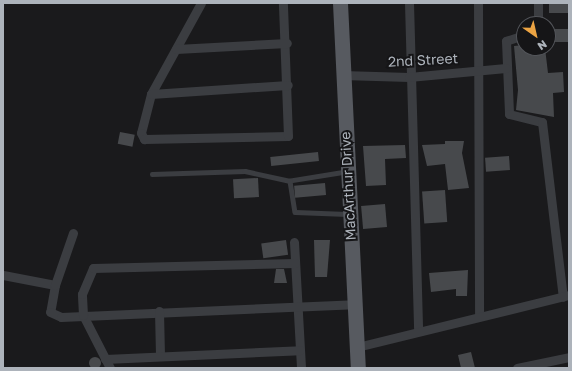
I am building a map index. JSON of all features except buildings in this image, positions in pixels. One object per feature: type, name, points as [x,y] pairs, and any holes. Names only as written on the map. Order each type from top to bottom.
[{"type":"main road","name":"MacArthur Drive","points":[[340,3],[342,75],[358,368]]},
{"type":"street","points":[[201,3],[151,94],[141,133],[144,139],[284,137],[290,132],[287,43],[283,3]]},
{"type":"street","points":[[409,3],[409,77],[418,329]]},
{"type":"street","points":[[478,3],[480,70],[479,315]]},
{"type":"street","points":[[538,3],[538,16]]},
{"type":"street","points":[[357,347],[418,329],[566,296],[542,122],[510,117],[506,68],[507,39],[516,37]]},
{"type":"street","points":[[176,49],[287,43]]},
{"type":"street","name":"2nd Street","points":[[342,75],[409,77],[506,68]]},
{"type":"street","points":[[151,94],[288,85]]},
{"type":"street","points":[[73,234],[55,285],[52,314],[83,315],[298,305],[354,304]]},
{"type":"street","points":[[294,242],[301,368]]},
{"type":"street","points":[[110,368],[83,315],[82,294],[93,268],[295,263]]},
{"type":"street","points":[[3,274],[55,285]]},
{"type":"street","points":[[159,311],[160,356]]},
{"type":"street","points":[[105,359],[300,350]]},
{"type":"street","points":[[517,368],[569,357]]},
{"type":"lane","points":[[152,174],[245,171],[290,180],[348,172]]},
{"type":"lane","points":[[290,180],[295,212],[350,214]]}]
